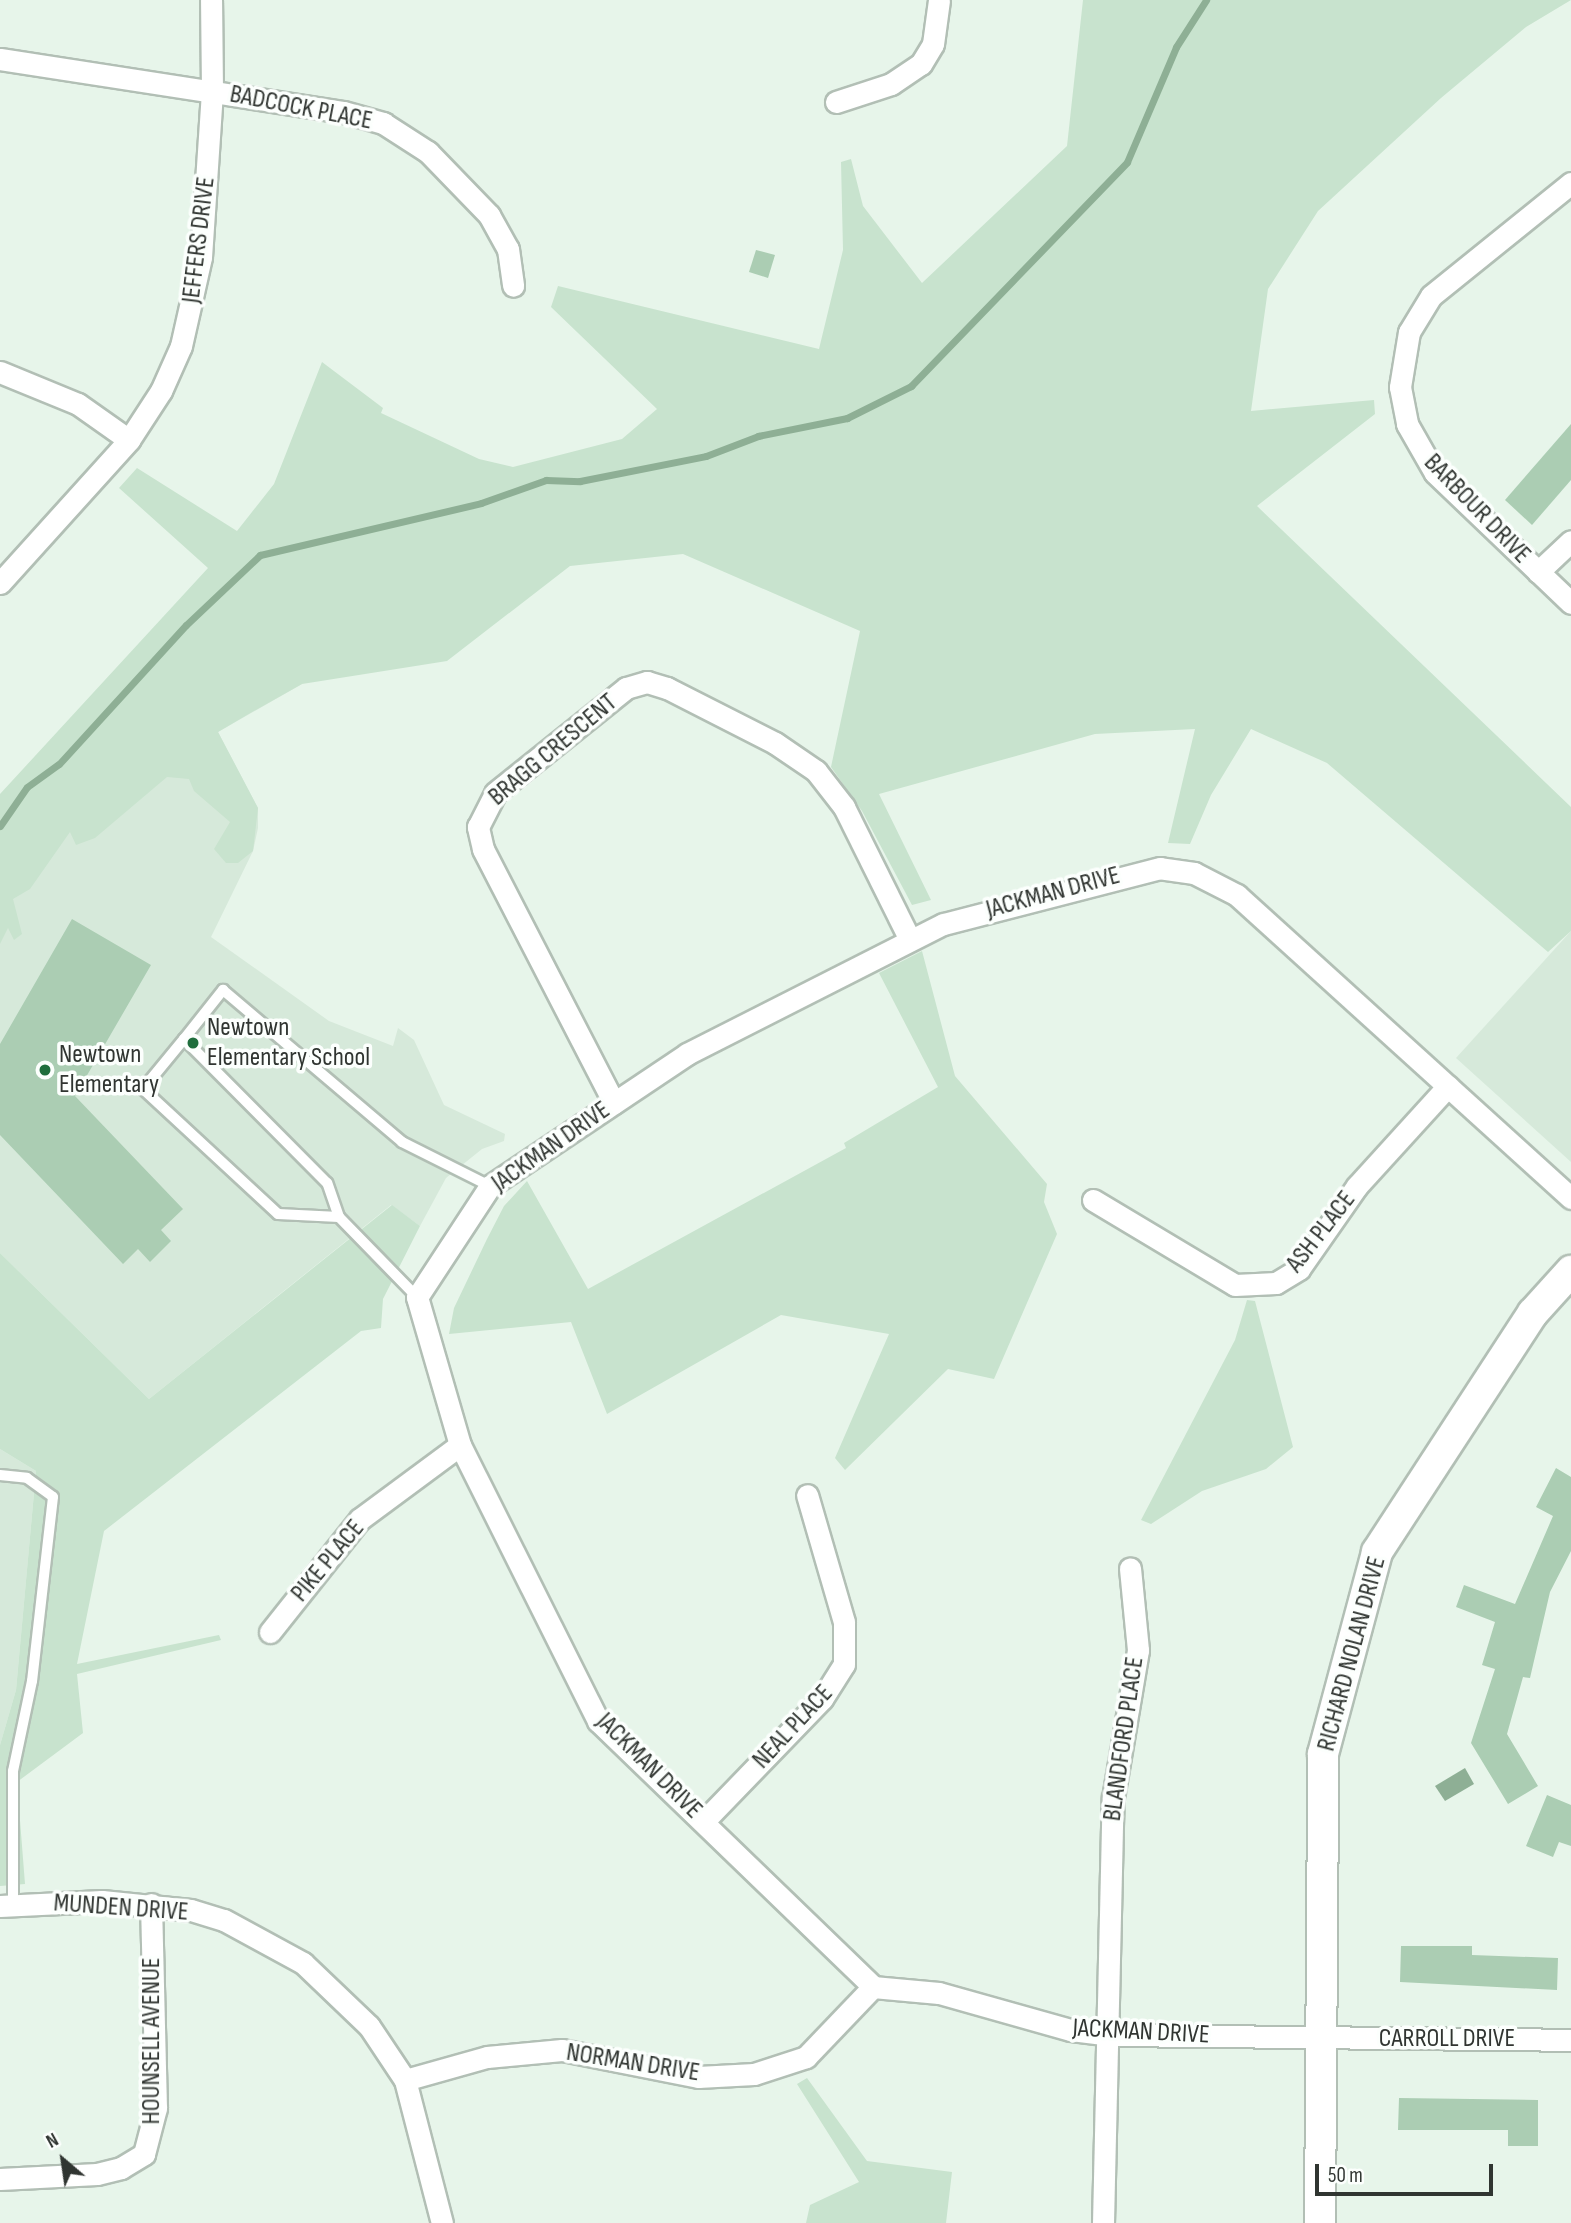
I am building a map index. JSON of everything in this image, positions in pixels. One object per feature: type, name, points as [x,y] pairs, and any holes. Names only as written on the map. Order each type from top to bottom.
[{"type":"main road","name":"RICHARD NOLAN DRIVE","points":[[1320,2223],[1323,1754],[1377,1552],[1533,1313],[1571,1271]]},
{"type":"street","name":"JEFFERS DRIVE","points":[[0,583],[130,440],[172,368],[194,300],[212,91],[211,0]]},
{"type":"street","points":[[836,102],[891,84],[921,64],[933,44],[939,0]]},
{"type":"street","name":"BADCOCK PLACE","points":[[0,59],[358,115],[407,136],[489,215],[508,249],[513,286]]},
{"type":"street","name":"BARBOUR DRIVE","points":[[1571,183],[1431,296],[1409,332],[1400,370],[1401,406],[1425,459],[1571,603]]},
{"type":"street","points":[[0,372],[78,404],[130,440]]},
{"type":"street","points":[[1538,572],[1571,541]]},
{"type":"street","name":"BRAGG CRESCENT","points":[[614,1103],[483,849],[478,827],[495,793],[626,688],[647,682],[667,688],[775,743],[816,771],[844,807],[909,938]]},
{"type":"street","name":"JACKMAN DRIVE","points":[[1323,2038],[1110,2035],[1071,2030],[939,1993],[873,1987],[598,1721],[460,1445],[417,1297],[490,1186],[687,1054],[909,938],[959,919],[1126,873],[1160,868],[1194,873],[1247,903],[1571,1198]]},
{"type":"street","name":"ASH PLACE","points":[[1093,1199],[1235,1285],[1276,1283],[1299,1269],[1363,1178],[1448,1086]]},
{"type":"street","name":"PIKE PLACE","points":[[270,1632],[360,1519],[460,1445]]},
{"type":"street","name":"NEAL PLACE","points":[[704,1821],[822,1699],[844,1664],[844,1622],[807,1495]]},
{"type":"street","name":"BLANDFORD PLACE","points":[[1103,2223],[1110,2035],[1113,1798],[1137,1671],[1130,1568]]},
{"type":"street","name":"MUNDEN DRIVE","points":[[6,1906],[151,1904],[224,1920],[303,1964],[369,2026],[405,2080],[442,2223]]},
{"type":"street","name":"HOUNSELL AVENUE","points":[[0,2179],[97,2174],[121,2168],[144,2154],[156,2108],[151,1904]]},
{"type":"street","name":"NORMAN DRIVE","points":[[405,2080],[488,2057],[562,2050],[698,2077],[754,2074],[806,2057],[873,1987]]},
{"type":"street","name":"CARROLL DRIVE","points":[[1323,2038],[1571,2040]]},
{"type":"lane","points":[[339,1217],[278,1214],[143,1089],[223,990],[402,1142],[490,1186]]},
{"type":"lane","points":[[184,1040],[327,1183],[339,1217],[417,1297]]},
{"type":"lane","points":[[0,1475],[27,1478],[53,1497],[32,1681],[13,1771],[6,1906]]},
{"type":"shaded area","points":[[1083,0],[1571,0],[1526,27],[1441,98],[1318,211],[1268,289],[1251,411],[1374,400],[1375,414],[1257,506],[1571,807],[1571,931],[1548,952],[1327,763],[1251,729],[1211,795],[1190,844],[1168,843],[1195,729],[1095,734],[879,794],[931,900],[912,905],[862,811],[831,767],[860,631],[683,554],[570,566],[447,661],[302,684],[252,712],[218,732],[258,808],[253,851],[238,863],[226,863],[214,849],[230,822],[194,791],[189,779],[167,777],[95,838],[76,845],[70,832],[30,889],[13,899],[22,934],[14,940],[8,928],[0,944],[0,794],[208,568],[119,488],[137,468],[237,531],[274,484],[322,362],[383,408],[381,413],[479,459],[513,467],[622,439],[657,409],[551,307],[558,286],[819,349],[843,250],[841,162],[851,159],[863,206],[922,283],[1067,146]]},
{"type":"shaded area","name":"Newtown Elementary School","points":[[302,684],[218,732],[258,808],[258,828],[253,851],[211,937],[329,1021],[393,1046],[398,1028],[414,1040],[444,1105],[505,1134],[504,1141],[482,1149],[446,1178],[420,1226],[391,1205],[149,1399],[0,1253],[0,906],[196,696]]},
{"type":"shaded area","points":[[1571,931],[1571,1162],[1456,1058]]},
{"type":"shaded area","points":[[922,951],[955,1076],[1047,1184],[1044,1202],[1057,1234],[994,1379],[948,1369],[845,1470],[835,1458],[889,1334],[781,1315],[607,1414],[571,1322],[449,1334],[454,1308],[487,1239],[504,1206],[527,1181],[588,1289],[846,1148],[844,1143],[938,1087],[879,973]]},
{"type":"shaded area","points":[[392,1205],[420,1226],[383,1299],[381,1328],[361,1331],[104,1531],[77,1664],[219,1635],[221,1640],[77,1674],[83,1733],[17,1782],[25,1884],[0,1886],[0,1745],[16,1690],[36,1471],[0,1449],[0,1253],[149,1399]]},
{"type":"shaded area","points":[[1247,1300],[1255,1301],[1293,1447],[1266,1469],[1202,1491],[1151,1524],[1141,1520],[1235,1340]]},
{"type":"shaded area","points":[[0,1449],[36,1471],[16,1690],[0,1745]]},
{"type":"shaded area","points":[[1465,1768],[1474,1784],[1445,1801],[1435,1786]]},
{"type":"shaded area","points":[[807,2078],[867,2161],[952,2172],[946,2223],[806,2223],[810,2205],[859,2182],[797,2084]]},
{"type":"building","points":[[756,250],[775,255],[768,278],[749,272]]},
{"type":"building","points":[[1571,424],[1571,480],[1532,525],[1505,500]]},
{"type":"building","name":"Newtown Elementary","points":[[72,919],[151,965],[75,1096],[183,1209],[161,1230],[171,1241],[150,1262],[138,1249],[123,1264],[0,1135],[0,1044]]},
{"type":"building","points":[[1556,1468],[1571,1477],[1571,1551],[1550,1592],[1530,1678],[1523,1677],[1507,1734],[1538,1786],[1508,1804],[1471,1743],[1495,1669],[1482,1665],[1495,1622],[1456,1607],[1464,1585],[1515,1604],[1553,1516],[1536,1507]]},
{"type":"building","points":[[1547,1795],[1571,1805],[1571,1846],[1559,1842],[1553,1857],[1526,1846]]},
{"type":"building","points":[[1401,1946],[1472,1946],[1472,1955],[1558,1958],[1557,1990],[1400,1982]]},
{"type":"building","points":[[1399,2098],[1538,2100],[1538,2146],[1508,2146],[1508,2130],[1398,2130]]},
{"type":"waterway","points":[[0,826],[27,787],[59,764],[186,625],[260,555],[481,503],[546,480],[580,481],[706,456],[758,436],[847,418],[911,386],[1127,162],[1176,47],[1206,0]]},
{"type":"place","name":"Newtown Elementary School","points":[[193,1043]]},
{"type":"place","name":"Newtown Elementary","points":[[45,1070]]}]
